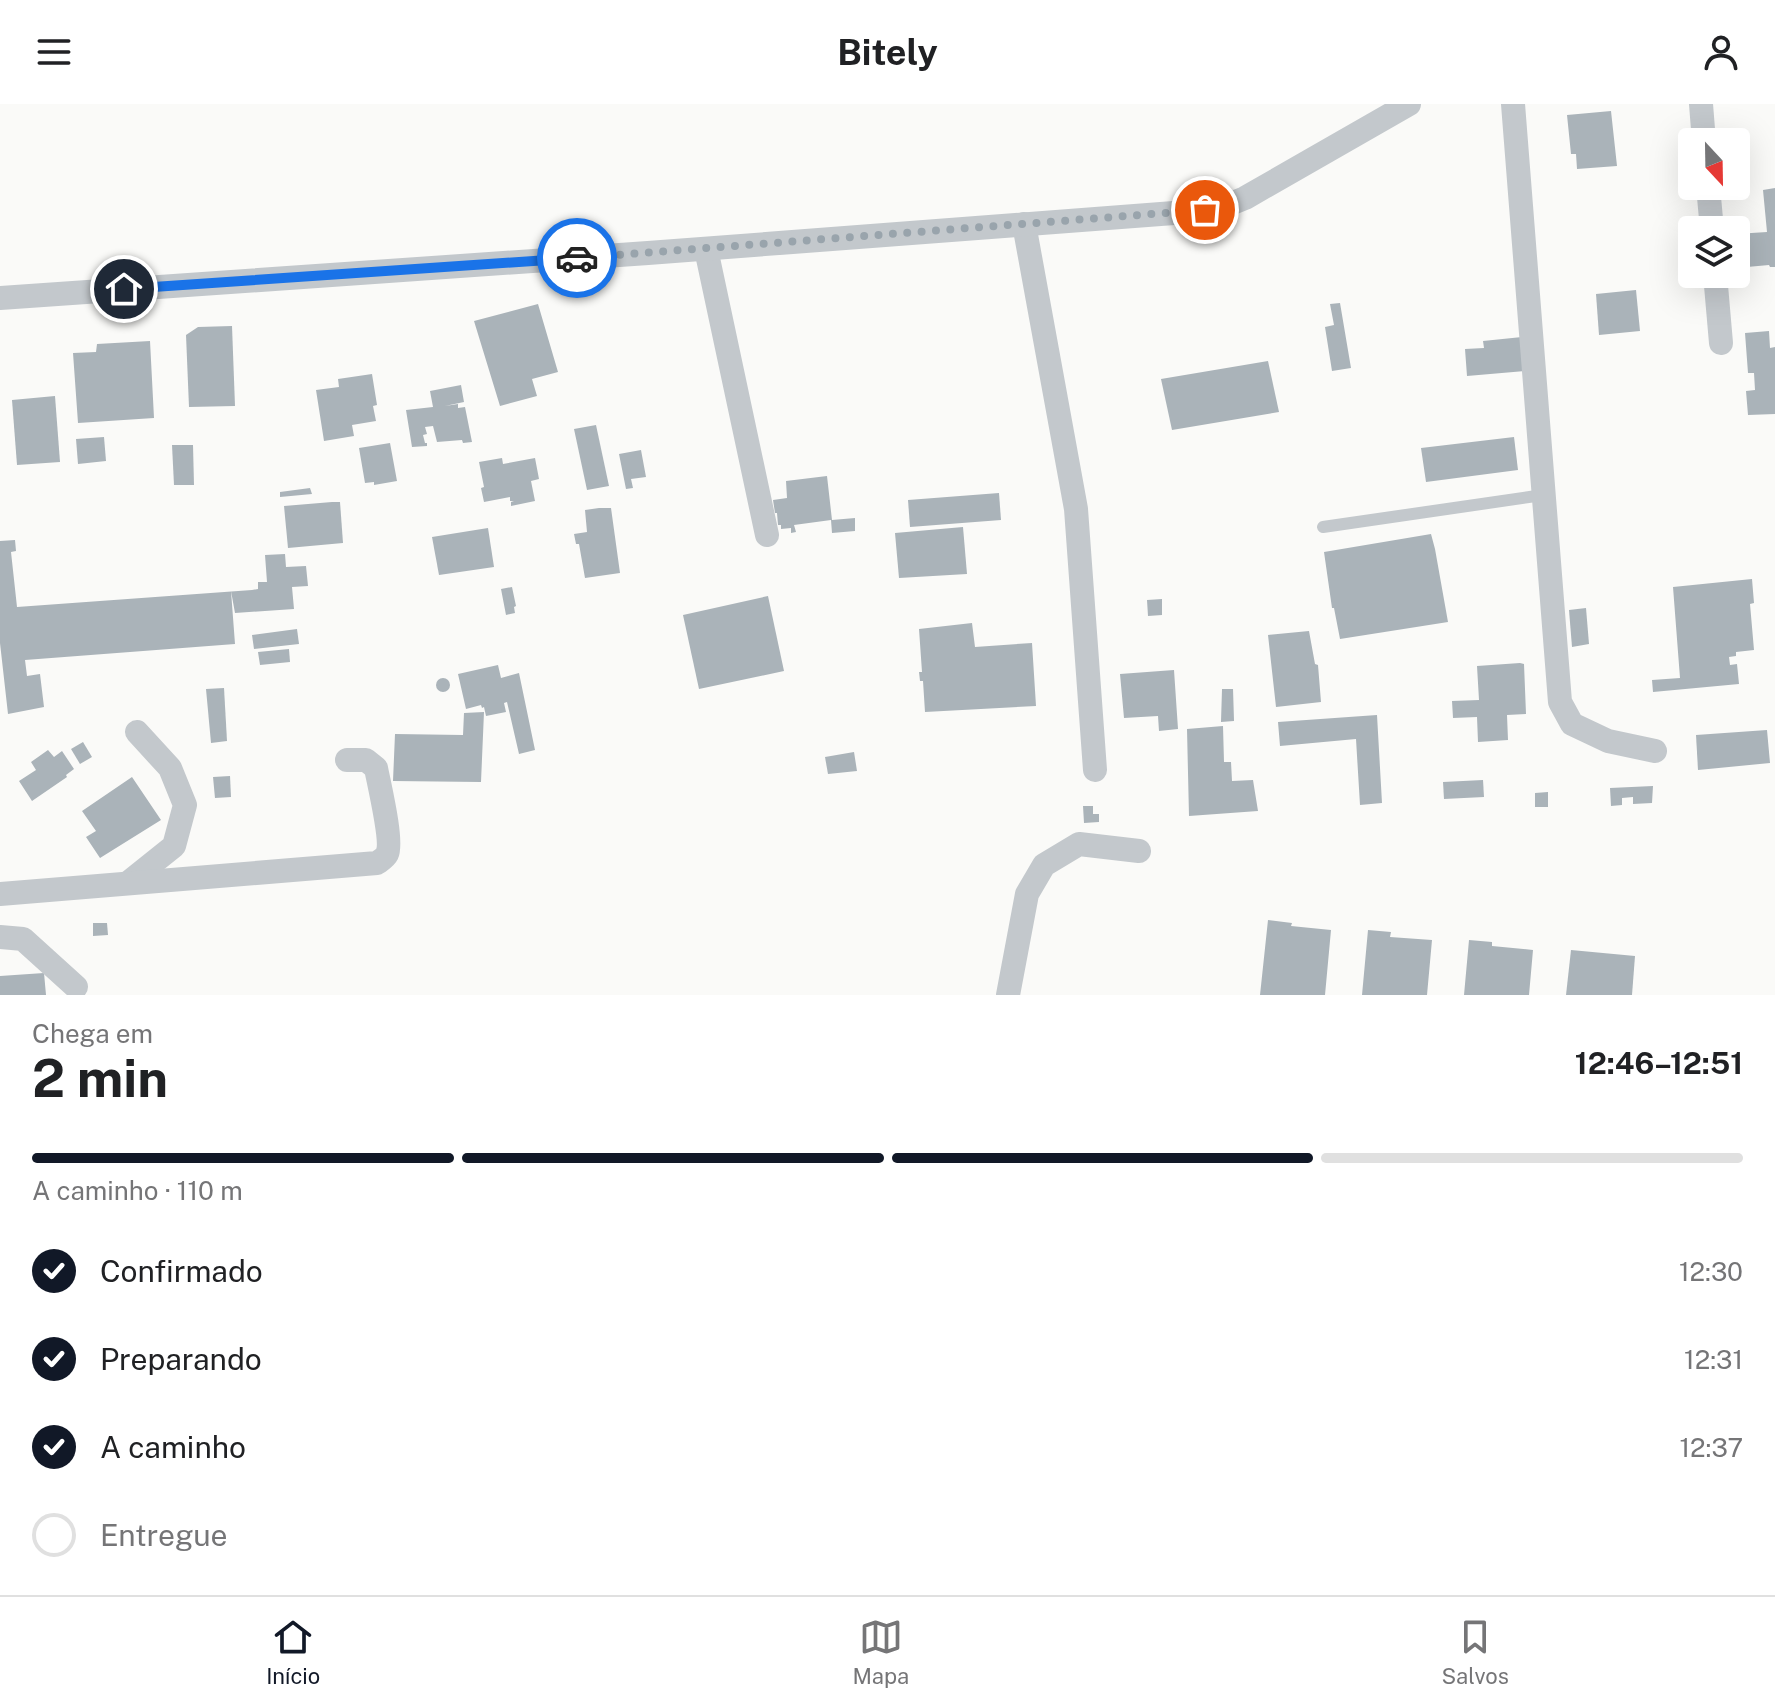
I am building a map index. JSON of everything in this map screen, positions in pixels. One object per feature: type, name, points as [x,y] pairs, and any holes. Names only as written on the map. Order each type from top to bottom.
[{"type":"street","points":[[0,298],[1187,212],[1223,207],[1245,198],[1409,104]]},
{"type":"street","points":[[1513,104],[1560,702],[1572,724],[1608,741],[1655,751]]},
{"type":"street","points":[[1701,104],[1703,128]]},
{"type":"street","points":[[1024,224],[1076,509],[1095,770]]},
{"type":"street","points":[[706,249],[767,535]]},
{"type":"street","points":[[1716,288],[1721,343]]},
{"type":"street","points":[[129,882],[174,846],[185,805],[170,768],[137,732]]},
{"type":"street","points":[[0,894],[377,863],[386,857],[388,843],[376,768],[366,760],[347,760]]},
{"type":"street","points":[[1008,995],[1027,894],[1044,865],[1079,844],[1139,851]]},
{"type":"street","points":[[0,937],[23,939],[76,987]]},
{"type":"lane","points":[[1323,527],[1543,495]]},
{"type":"building","points":[[1611,111],[1617,166],[1577,169],[1576,154],[1571,154],[1567,115]]},
{"type":"building","points":[[1775,188],[1775,267],[1750,267],[1750,233],[1767,232],[1763,190]]},
{"type":"building","points":[[1636,290],[1640,331],[1599,335],[1596,294]]},
{"type":"building","points":[[1340,303],[1351,368],[1332,371],[1325,327],[1334,325],[1330,304]]},
{"type":"building","points":[[538,304],[558,372],[532,379],[537,396],[500,406],[474,321]]},
{"type":"building","points":[[232,326],[235,406],[189,407],[186,335],[198,327]]},
{"type":"building","points":[[1769,331],[1770,348],[1775,347],[1775,414],[1748,415],[1746,391],[1755,390],[1754,373],[1748,373],[1745,333]]},
{"type":"building","points":[[1522,337],[1525,371],[1467,376],[1465,349],[1484,348],[1483,341]]},
{"type":"building","points":[[150,341],[154,418],[78,423],[73,353],[96,352],[97,344]]},
{"type":"building","points":[[1268,361],[1279,412],[1172,430],[1161,379]]},
{"type":"building","points":[[372,374],[376,421],[352,425],[354,436],[324,441],[316,390],[339,387],[338,379]]},
{"type":"building","points":[[461,385],[464,402],[445,406],[458,404],[458,408],[465,407],[472,442],[437,442],[433,426],[425,427],[427,434],[423,435],[427,446],[412,447],[406,410],[433,407],[430,391]]},
{"type":"building","points":[[55,396],[60,462],[17,465],[12,400]]},
{"type":"building","points":[[596,425],[609,486],[587,490],[574,429]]},
{"type":"building","points":[[104,437],[106,461],[78,464],[76,439]]},
{"type":"building","points":[[1514,437],[1518,470],[1426,482],[1421,448]]},
{"type":"building","points":[[390,443],[397,481],[374,485],[374,482],[365,483],[359,448]]},
{"type":"building","points":[[172,445],[193,445],[194,485],[174,485]]},
{"type":"building","points":[[641,450],[646,477],[631,479],[633,488],[626,489],[619,454]]},
{"type":"building","points":[[502,458],[503,464],[535,458],[539,479],[531,481],[535,501],[511,506],[514,501],[510,501],[510,497],[484,502],[479,462]]},
{"type":"building","points":[[827,476],[832,520],[855,518],[855,531],[832,533],[831,520],[794,525],[796,532],[791,533],[791,528],[781,529],[773,500],[787,498],[786,481]]},
{"type":"building","points":[[310,488],[312,494],[280,497],[280,492]]},
{"type":"building","points":[[999,493],[1001,520],[910,527],[908,500]]},
{"type":"building","points":[[340,502],[343,543],[288,548],[284,506]]},
{"type":"building","points":[[611,508],[620,573],[585,578],[579,544],[576,544],[574,534],[587,532],[585,510]]},
{"type":"building","points":[[963,527],[967,574],[899,578],[895,533]]},
{"type":"building","points":[[488,528],[494,567],[439,575],[432,537]]},
{"type":"building","points":[[1431,534],[1448,622],[1340,639],[1324,552]]},
{"type":"building","points":[[15,540],[16,551],[11,552],[17,607],[231,592],[235,644],[25,660],[27,676],[40,674],[44,707],[8,714],[0,643],[0,541]]},
{"type":"building","points":[[285,554],[286,567],[306,566],[308,586],[292,587],[294,609],[235,613],[231,592],[258,589],[258,582],[267,582],[265,555]]},
{"type":"building","points":[[1752,579],[1754,603],[1750,604],[1754,650],[1736,652],[1736,656],[1729,657],[1730,665],[1737,664],[1739,684],[1653,692],[1652,680],[1680,678],[1673,587]]},
{"type":"building","points":[[512,587],[515,613],[506,615],[501,589]]},
{"type":"building","points":[[768,596],[784,671],[699,689],[683,615]]},
{"type":"building","points":[[1162,599],[1162,615],[1148,616],[1147,600]]},
{"type":"building","points":[[1586,608],[1589,644],[1572,647],[1569,610]]},
{"type":"building","points":[[972,623],[975,647],[1032,643],[1036,706],[925,712],[923,681],[920,681],[919,672],[922,672],[919,629]]},
{"type":"building","points":[[297,629],[299,644],[254,649],[252,635]]},
{"type":"building","points":[[1309,631],[1315,664],[1318,665],[1321,702],[1276,707],[1268,635]]},
{"type":"building","points":[[289,649],[290,662],[260,665],[258,652]]},
{"type":"building","points":[[1524,664],[1526,714],[1507,715],[1508,740],[1478,742],[1477,717],[1453,718],[1452,701],[1479,700],[1477,666]]},
{"type":"building","points":[[498,665],[501,678],[519,673],[535,750],[519,754],[507,702],[504,703],[506,712],[486,716],[481,705],[466,709],[458,674]]},
{"type":"building","points":[[1174,670],[1178,729],[1159,731],[1158,716],[1124,718],[1120,674]]},
{"type":"building","points":[[443,678],[450,685],[443,692],[436,685]]},
{"type":"building","points":[[224,688],[227,741],[211,743],[206,689]]},
{"type":"building","points":[[1222,689],[1233,689],[1234,721],[1221,722]]},
{"type":"building","points":[[484,712],[481,782],[393,781],[395,734],[463,735],[464,713]]},
{"type":"building","points":[[1377,715],[1382,803],[1360,805],[1356,739],[1280,746],[1278,722]]},
{"type":"building","points":[[1223,726],[1224,762],[1231,762],[1232,781],[1253,780],[1258,811],[1189,816],[1187,729]]},
{"type":"building","points":[[1767,730],[1770,763],[1698,770],[1696,735]]},
{"type":"building","points":[[83,742],[92,757],[80,764],[71,749]]},
{"type":"building","points":[[48,750],[54,757],[62,751],[74,769],[32,801],[19,781],[36,770],[31,762]]},
{"type":"building","points":[[854,752],[857,771],[828,774],[825,757]]},
{"type":"building","points":[[230,776],[231,797],[215,798],[213,777]]},
{"type":"building","points":[[132,777],[161,820],[100,858],[86,837],[96,831],[82,811]]},
{"type":"building","points":[[1483,780],[1484,797],[1444,799],[1443,782]]},
{"type":"building","points":[[1653,786],[1652,803],[1633,804],[1633,797],[1622,798],[1622,805],[1611,806],[1610,788]]},
{"type":"building","points":[[1548,792],[1548,807],[1535,807],[1535,793]]},
{"type":"building","points":[[1083,806],[1093,806],[1093,814],[1099,814],[1099,822],[1084,823]]},
{"type":"building","points":[[1268,920],[1331,930],[1325,995],[1260,995]]},
{"type":"building","points":[[93,923],[107,923],[108,935],[93,936]]},
{"type":"building","points":[[1368,930],[1391,932],[1390,937],[1432,940],[1427,995],[1362,995]]},
{"type":"building","points":[[1469,940],[1533,950],[1529,995],[1464,995]]},
{"type":"building","points":[[1571,950],[1635,956],[1632,995],[1566,995]]},
{"type":"building","points":[[44,973],[46,995],[0,995],[0,976]]},
{"type":"way so far","points":[[577,258],[1205,210]]},
{"type":"route","points":[[124,289],[577,258]]}]
